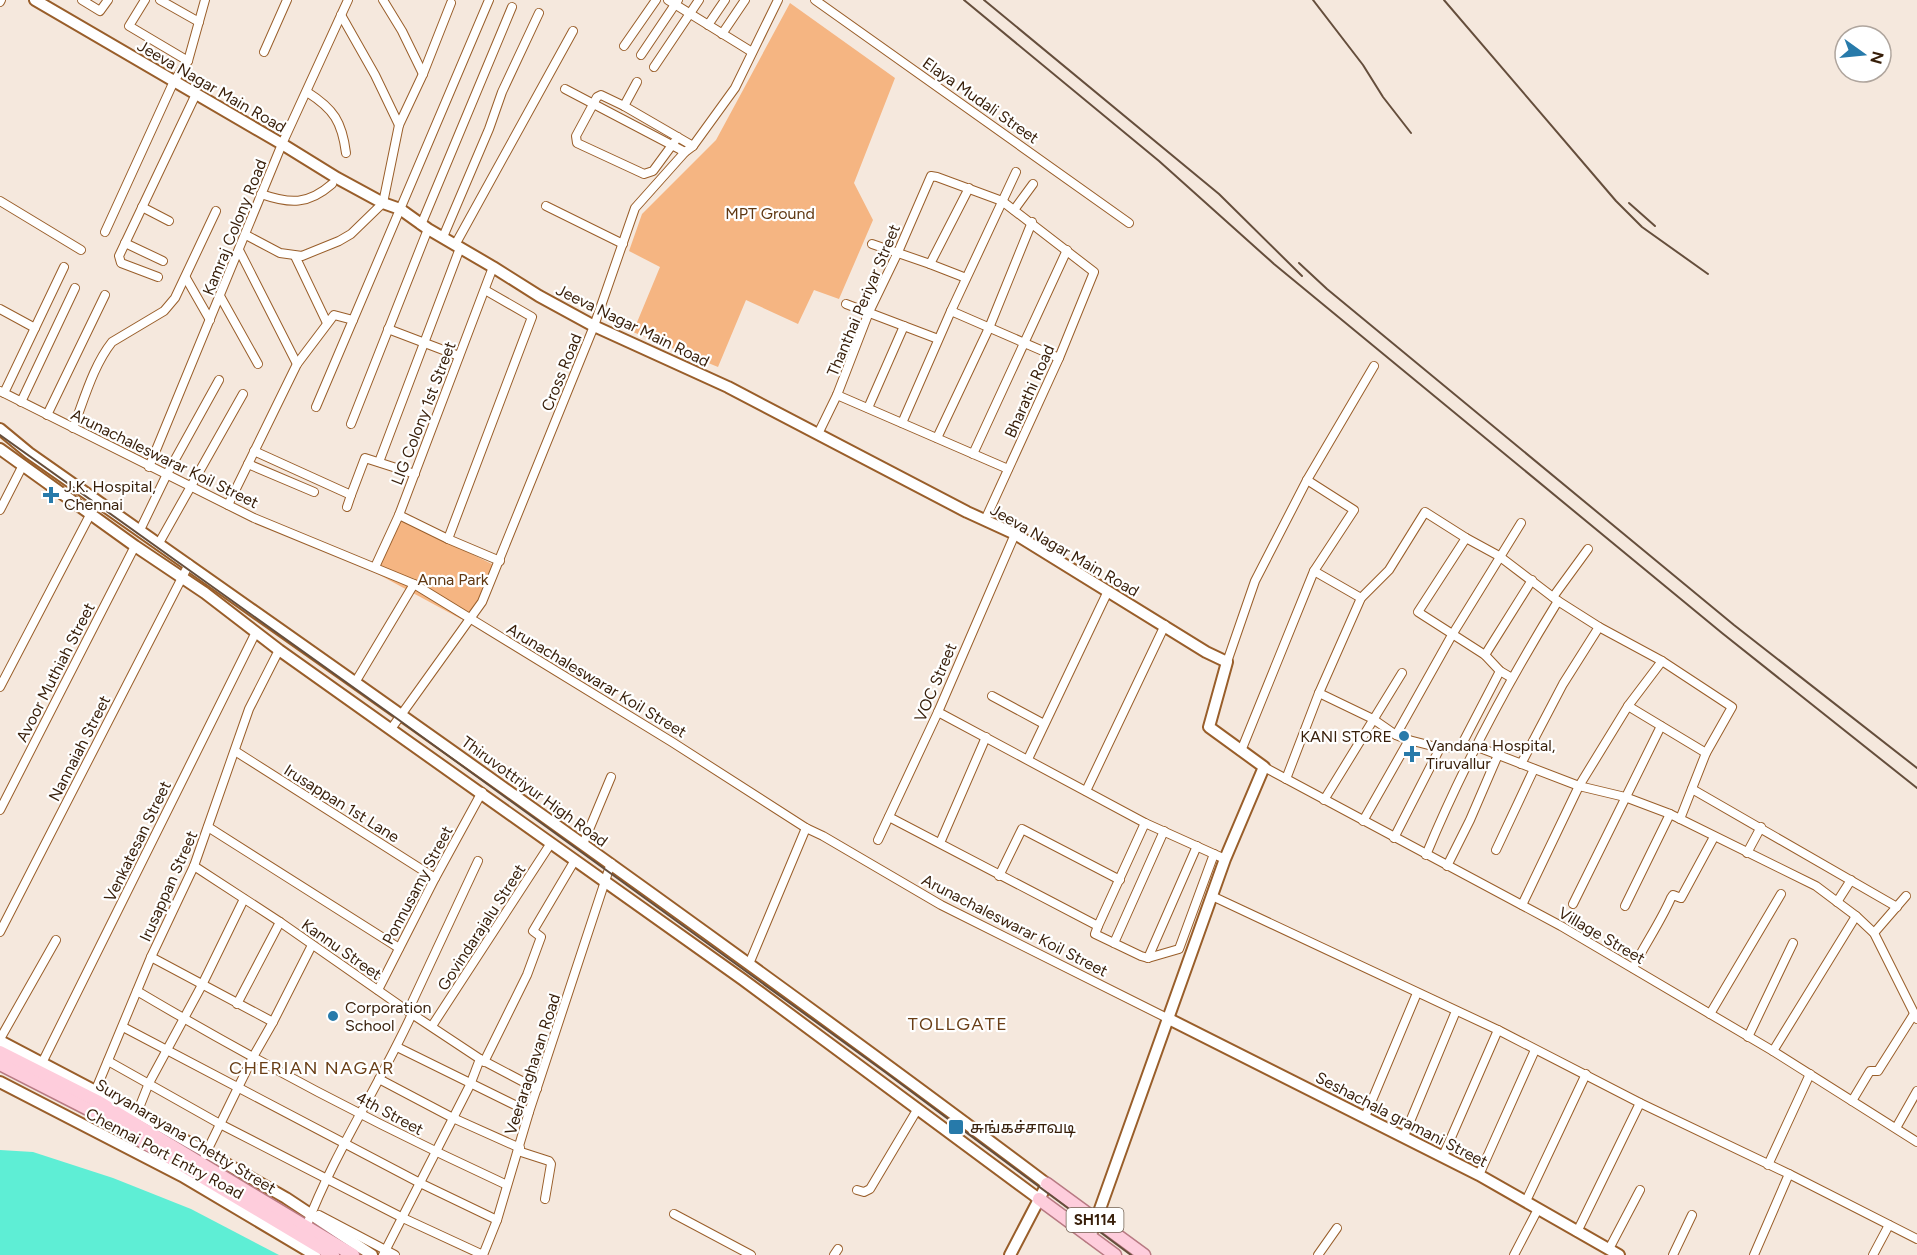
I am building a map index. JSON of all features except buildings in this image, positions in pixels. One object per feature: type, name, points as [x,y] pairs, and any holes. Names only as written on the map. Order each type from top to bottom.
[{"type":"main road","name":"Suryanarayana Chetty Street","points":[[0,1052],[94,1094],[201,1163],[333,1255]]},
{"type":"main road","name":"Suryanarayana Chetty Street","points":[[0,1064],[310,1218],[353,1255]]},
{"type":"main road","name":"SH114","points":[[1047,1184],[1144,1255]]},
{"type":"main road","name":"SH114","points":[[1039,1199],[1115,1255]]},
{"type":"street","name":"Jeeva Nagar Main Road","points":[[34,0],[337,178],[400,210],[539,296],[594,326],[728,387],[1015,534],[1206,652],[1227,662]]},
{"type":"street","points":[[82,0],[100,11],[108,0]]},
{"type":"street","points":[[145,0],[129,26],[188,61]]},
{"type":"street","points":[[161,0],[198,22]]},
{"type":"street","points":[[105,232],[174,81],[188,61],[205,0]]},
{"type":"street","points":[[264,52],[287,0]]},
{"type":"street","name":"Kamraj Colony Road","points":[[149,467],[282,144],[348,0]]},
{"type":"street","points":[[383,0],[402,31],[423,74]]},
{"type":"street","points":[[316,407],[489,0]]},
{"type":"street","points":[[624,46],[656,0]]},
{"type":"street","points":[[654,67],[699,0]]},
{"type":"street","points":[[708,25],[725,0]]},
{"type":"street","points":[[722,34],[745,0]]},
{"type":"street","name":"Cross Road","points":[[391,729],[469,618],[476,614],[479,608],[594,326],[635,208],[693,146],[735,88],[778,0]]},
{"type":"street","name":"Elaya Mudali Street","points":[[815,0],[1129,223]]},
{"type":"street","points":[[640,55],[674,2],[689,14],[752,52]]},
{"type":"street","points":[[246,236],[280,253],[302,256],[351,234],[383,203],[399,125],[423,74],[451,3]]},
{"type":"street","points":[[351,424],[425,227],[512,7]]},
{"type":"street","points":[[443,237],[489,129],[502,92],[539,13]]},
{"type":"street","points":[[340,15],[375,75],[399,125]]},
{"type":"street","points":[[379,462],[458,246],[573,31]]},
{"type":"street","points":[[624,106],[637,82]]},
{"type":"street","points":[[565,89],[675,141],[693,146]]},
{"type":"street","points":[[307,92],[332,112],[343,130],[346,153]]},
{"type":"street","points":[[158,277],[121,263],[119,256],[196,94]]},
{"type":"street","points":[[675,141],[653,171],[644,174],[577,142],[576,136],[597,97],[601,95],[624,106],[675,141],[685,152]]},
{"type":"street","points":[[902,423],[938,339],[1016,172]]},
{"type":"street","name":"Thanthai Periyar Street","points":[[818,434],[837,395],[869,312],[931,176],[969,188]]},
{"type":"street","points":[[261,194],[281,201],[305,201],[332,184]]},
{"type":"street","points":[[1014,210],[1033,184]]},
{"type":"street","points":[[930,264],[969,188],[1002,201],[1067,250],[973,454]]},
{"type":"street","points":[[0,201],[81,250]]},
{"type":"street","points":[[546,206],[623,244]]},
{"type":"street","points":[[142,207],[169,221]]},
{"type":"street","points":[[73,428],[99,362],[107,349],[112,342],[164,311],[175,298],[216,211]]},
{"type":"street","points":[[937,438],[989,327],[1032,222]]},
{"type":"street","points":[[125,243],[163,261]]},
{"type":"street","points":[[872,244],[966,278]]},
{"type":"street","points":[[239,250],[297,364]]},
{"type":"street","name":"Bharathi Road","points":[[985,520],[1059,358],[1094,272],[1067,250]]},
{"type":"street","points":[[296,256],[327,323]]},
{"type":"street","points":[[2,392],[64,267]]},
{"type":"street","name":"LIG Colony 1st Street","points":[[375,567],[399,515],[493,267]]},
{"type":"street","points":[[186,278],[210,320]]},
{"type":"street","points":[[21,402],[75,288]]},
{"type":"street","points":[[447,539],[532,317],[485,290]]},
{"type":"street","points":[[47,415],[105,295]]},
{"type":"street","points":[[220,296],[258,364]]},
{"type":"street","points":[[846,304],[938,339]]},
{"type":"street","points":[[0,309],[35,328]]},
{"type":"street","points":[[951,311],[1059,358]]},
{"type":"street","points":[[228,505],[297,364],[334,315],[353,320]]},
{"type":"street","points":[[868,408],[904,326]]},
{"type":"street","points":[[388,329],[459,356]]},
{"type":"street","points":[[1090,1237],[1212,896],[1264,767],[1209,727],[1227,662],[1255,581],[1307,480],[1374,366]]},
{"type":"street","points":[[140,530],[167,474],[219,380]]},
{"type":"street","name":"Arunachaleswarar Koil Street","points":[[2,392],[228,505],[414,584],[672,742],[806,828],[941,904],[1167,1018]]},
{"type":"street","points":[[159,543],[243,394]]},
{"type":"street","points":[[837,395],[1008,469]]},
{"type":"street","name":"Thiruvottriyur High Road","points":[[0,429],[30,453],[611,863],[1047,1184]]},
{"type":"street","name":"Thiruvottriyur High Road","points":[[0,449],[181,577],[279,650],[605,880],[1039,1199]]},
{"type":"street","points":[[254,451],[351,495]]},
{"type":"street","points":[[347,507],[365,458],[415,474]]},
{"type":"street","points":[[248,464],[314,492]]},
{"type":"street","points":[[0,510],[23,465]]},
{"type":"street","points":[[1241,751],[1314,572],[1354,510],[1307,480]]},
{"type":"street","points":[[1286,779],[1319,693],[1361,598],[1389,570],[1425,512],[1499,556],[1556,599],[1599,627],[1662,661],[1732,707],[1706,753],[1680,819]]},
{"type":"street","points":[[0,687],[91,513]]},
{"type":"street","points":[[399,515],[447,539],[500,561]]},
{"type":"street","points":[[1396,735],[1452,635],[1521,523]]},
{"type":"street","name":"VOC Street","points":[[878,840],[938,712],[1015,534]]},
{"type":"street","points":[[1466,538],[1418,612],[1485,655],[1500,671],[1512,678]]},
{"type":"street","name":"Avoor Muthiah Street","points":[[0,810],[135,546]]},
{"type":"street","points":[[1426,855],[1446,805],[1475,746],[1556,599],[1588,549]]},
{"type":"street","name":"Nannaiah Street","points":[[0,932],[189,564]]},
{"type":"street","points":[[1314,572],[1361,598]]},
{"type":"street","points":[[1485,655],[1532,580]]},
{"type":"street","points":[[356,681],[414,584]]},
{"type":"street","points":[[1028,759],[1108,591]]},
{"type":"street","points":[[479,608],[483,626]]},
{"type":"street","points":[[1086,791],[1165,625]]},
{"type":"street","points":[[1521,764],[1563,684],[1599,627]]},
{"type":"street","name":"Venkatesan Street","points":[[42,1063],[256,632]]},
{"type":"street","name":"Irusappan Street","points":[[94,1094],[151,957],[194,866],[249,709],[279,650]]},
{"type":"street","points":[[1522,905],[1579,786],[1629,706],[1662,661]]},
{"type":"street","points":[[1461,746],[1500,671]]},
{"type":"street","points":[[1324,800],[1402,673]]},
{"type":"street","points":[[1319,693],[1373,718],[1396,735],[1409,740],[1440,748],[1475,746],[1579,786],[1625,797],[1670,814],[1816,886],[1856,916],[1875,933],[1916,1017],[1878,1071],[1870,1071],[1852,1101]]},
{"type":"street","points":[[992,696],[1044,724]]},
{"type":"street","points":[[1629,706],[1706,753]]},
{"type":"street","points":[[938,712],[1146,823],[1226,859]]},
{"type":"street","points":[[1573,904],[1661,726]]},
{"type":"street","points":[[940,843],[986,737]]},
{"type":"street","points":[[1363,821],[1409,740]]},
{"type":"street","points":[[1394,838],[1440,748]]},
{"type":"street","name":"Irusappan 1st Lane","points":[[235,752],[435,878]]},
{"type":"street","points":[[1447,866],[1498,755]]},
{"type":"street","name":"Village Street","points":[[1264,767],[1522,905],[1633,968],[1810,1074],[1917,1142]]},
{"type":"street","points":[[1496,850],[1534,769]]},
{"type":"street","points":[[583,844],[610,777]]},
{"type":"street","points":[[1692,789],[1897,907]]},
{"type":"street","name":"Ponnusamy Street","points":[[378,990],[482,792]]},
{"type":"street","points":[[1625,906],[1670,814]]},
{"type":"street","points":[[890,817],[1098,926]]},
{"type":"street","points":[[1146,823],[1095,934],[1114,943],[1148,958],[1175,952],[1181,946],[1214,854]]},
{"type":"street","points":[[208,827],[399,948]]},
{"type":"street","points":[[1747,853],[1761,827]]},
{"type":"street","points":[[749,964],[806,828]]},
{"type":"street","points":[[999,876],[1022,829],[1120,880]]},
{"type":"street","points":[[1114,943],[1164,831]]},
{"type":"street","points":[[1633,968],[1650,935],[1659,924],[1671,898],[1673,895],[1681,898],[1714,837]]},
{"type":"street","name":"Govindarajalu Street","points":[[432,1026],[551,843]]},
{"type":"street","points":[[1148,958],[1197,846]]},
{"type":"street","points":[[384,1253],[527,975],[541,938],[533,931],[575,860]]},
{"type":"street","points":[[310,1218],[327,1178],[397,1047],[410,1012],[478,861]]},
{"type":"street","name":"Veeraraghavan Road","points":[[483,1255],[497,1220],[529,1112],[611,863]]},
{"type":"street","name":"Kannu Street","points":[[194,866],[482,1060],[537,1089]]},
{"type":"street","points":[[1837,902],[1851,880]]},
{"type":"street","points":[[1710,1014],[1781,894]]},
{"type":"street","points":[[1212,896],[1498,1030],[1640,1103],[1789,1174],[1917,1239]]},
{"type":"street","points":[[1875,933],[1906,896]]},
{"type":"street","points":[[137,1113],[149,1083],[202,985],[244,899]]},
{"type":"street","points":[[1773,1052],[1856,916]]},
{"type":"street","points":[[237,1004],[280,922]]},
{"type":"street","points":[[56,940],[0,1040],[94,1094],[137,1113],[201,1163],[312,945]]},
{"type":"street","points":[[1748,1037],[1793,943]]},
{"type":"street","points":[[151,957],[273,1022]]},
{"type":"street","name":"4th Street","points":[[137,991],[253,1057],[436,1153],[507,1185]]},
{"type":"street","points":[[1365,1117],[1417,993]]},
{"type":"street","points":[[1404,1136],[1456,1011]]},
{"type":"street","name":"Seshachala gramani Street","points":[[1167,1018],[1443,1156],[1526,1200],[1614,1252]]},
{"type":"street","points":[[123,1027],[420,1183],[497,1220]]},
{"type":"street","points":[[1443,1156],[1498,1030]]},
{"type":"street","points":[[397,1047],[470,1085],[529,1112]]},
{"type":"street","points":[[1479,1175],[1535,1050]]},
{"type":"street","points":[[108,1062],[220,1124],[403,1218],[483,1255]]},
{"type":"street","points":[[1526,1200],[1586,1074]]},
{"type":"street","points":[[1768,1165],[1810,1074]]},
{"type":"street","points":[[379,1080],[519,1150],[549,1161],[551,1164],[545,1199]]},
{"type":"street","name":"Chennai Port Entry Road","points":[[0,1082],[182,1176],[315,1255]]},
{"type":"street","points":[[1896,1128],[1917,1091]]},
{"type":"street","points":[[1577,1232],[1640,1103]]},
{"type":"street","points":[[857,1190],[864,1192],[870,1189],[918,1110]]},
{"type":"street","points":[[1754,1255],[1789,1174]]},
{"type":"street","points":[[1010,1255],[1047,1184]]},
{"type":"street","points":[[1614,1252],[1641,1190]]},
{"type":"street","points":[[1514,1255],[1538,1209]]},
{"type":"street","points":[[674,1214],[751,1255]]},
{"type":"street","points":[[1673,1255],[1692,1215]]},
{"type":"street","points":[[310,1218],[384,1253],[395,1255]]},
{"type":"street","points":[[310,1218],[372,1255]]},
{"type":"street","points":[[1873,1255],[1889,1225]]},
{"type":"street","points":[[1318,1255],[1337,1228]]},
{"type":"green space","name":"MPT Ground","points":[[790,3],[895,78],[854,183],[873,220],[839,299],[814,290],[798,324],[746,300],[718,367],[633,332],[660,267],[629,251],[642,214],[716,140]]},
{"type":"green space","name":"Anna Park","points":[[400,519],[494,565],[476,611],[461,619],[376,573]]},
{"type":"water","points":[[0,1150],[33,1152],[113,1178],[191,1209],[279,1255],[0,1255]]},
{"type":"railway","points":[[964,0],[1159,161],[1274,264],[1722,633],[1917,788]]},
{"type":"railway","points":[[984,0],[1219,194],[1302,276]]},
{"type":"railway","points":[[1313,0],[1411,133]]},
{"type":"railway","points":[[1444,0],[1616,201],[1642,227],[1708,274]]},
{"type":"railway","points":[[1629,203],[1655,226]]},
{"type":"railway","points":[[1299,263],[1327,289],[1734,625],[1917,768]]},
{"type":"railway","points":[[0,435],[885,1072],[1131,1255]]},
{"type":"place","name":"J.K. Hospital, Chennai","points":[[51,495]]},
{"type":"place","name":"KANI STORE","points":[[1404,736]]},
{"type":"place","name":"Vandana Hospital, Tiruvallur","points":[[1412,754]]},
{"type":"place","name":"Corporation School","points":[[333,1016]]},
{"type":"place","name":"சுங்கச்சாவடி","points":[[956,1127]]},
{"type":"district","name":"TOLLGATE","points":[[958,1024]]},
{"type":"district","name":"CHERIAN NAGAR","points":[[312,1068]]}]
